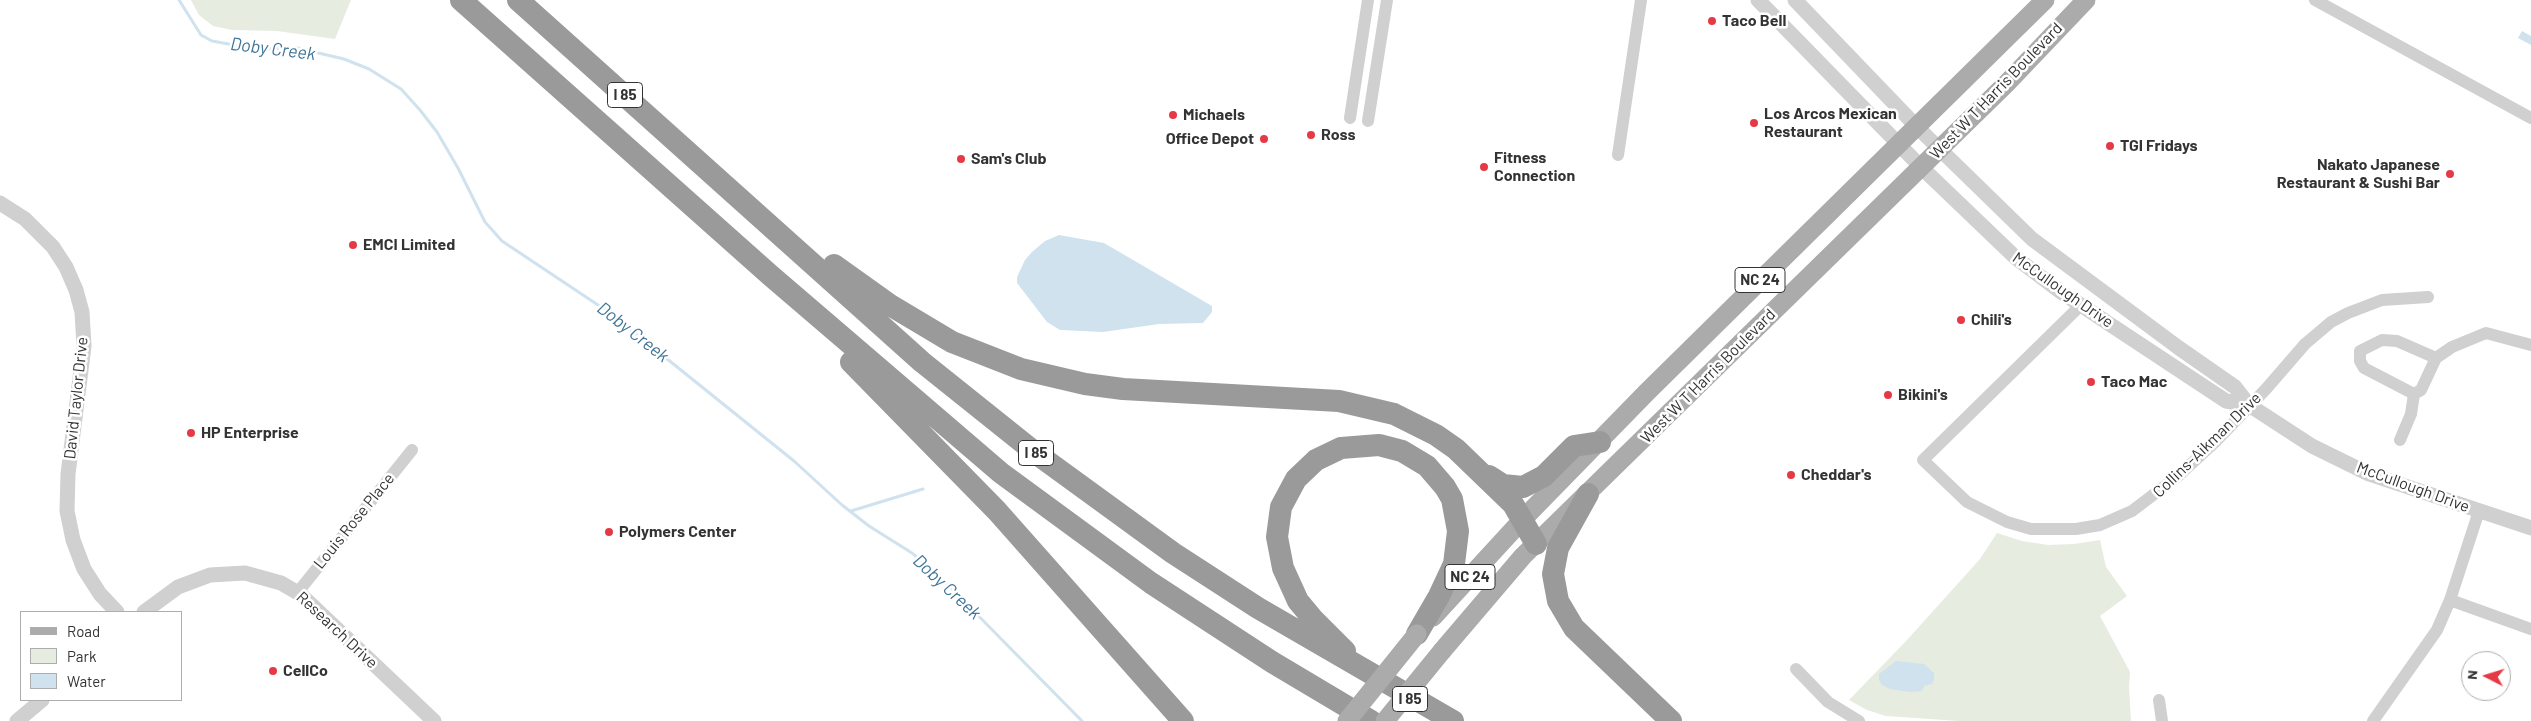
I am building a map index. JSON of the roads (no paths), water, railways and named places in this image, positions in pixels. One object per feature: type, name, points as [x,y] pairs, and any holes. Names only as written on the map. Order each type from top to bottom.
[{"type":"highway","name":"I 85","points":[[462,0],[770,275],[994,467],[1097,544],[1257,652],[1371,721]]},
{"type":"highway","name":"I 85","points":[[518,0],[922,362],[1037,454],[1173,553],[1235,593],[1310,640],[1452,721]]},
{"type":"highway","points":[[732,191],[890,305],[952,342],[1022,369],[1123,389],[1312,398],[1368,406],[1394,414],[1436,435],[1475,468],[1513,504],[1536,544]]},
{"type":"highway","points":[[770,275],[891,406],[998,511],[1183,721]]},
{"type":"highway","points":[[1475,468],[1503,485],[1523,487],[1544,476],[1574,446],[1600,442]]},
{"type":"highway","points":[[1370,674],[1312,619],[1298,601],[1285,575],[1279,552],[1278,522],[1287,493],[1305,468],[1329,453],[1366,444],[1402,451],[1427,466],[1445,487],[1452,499],[1458,531],[1454,564],[1439,596],[1417,634]]},
{"type":"highway","points":[[1588,494],[1558,548],[1554,574],[1558,600],[1574,628],[1672,721]]},
{"type":"main road","name":"West W T Harris Boulevard","points":[[1347,721],[1417,634],[1523,519],[1916,126],[2045,0]]},
{"type":"main road","name":"West W T Harris Boulevard","points":[[1385,721],[1442,650],[1536,544],[2012,78],[2086,0]]},
{"type":"street","points":[[1350,118],[1368,0]]},
{"type":"street","points":[[1368,121],[1386,0]]},
{"type":"street","points":[[1618,155],[1641,0]]},
{"type":"street","name":"McCullough Drive","points":[[1758,0],[1898,144],[2016,258],[2081,305],[2226,401],[2249,405]]},
{"type":"street","name":"McCullough Drive","points":[[1795,0],[2005,215],[2032,239],[2179,348],[2236,387],[2249,405],[2312,446],[2340,460],[2384,479],[2531,528]]},
{"type":"street","points":[[2315,0],[2531,118]]},
{"type":"street","name":"David Taylor Drive","points":[[0,203],[25,219],[53,246],[66,267],[76,290],[82,312],[84,346],[68,474],[68,521],[84,569],[116,611]]},
{"type":"street","name":"Collins-Aikman Drive","points":[[2081,305],[1922,460],[1967,502],[1983,512],[2031,529],[2076,529],[2119,518],[2150,499],[2209,446],[2304,344],[2331,322],[2348,313],[2382,300],[2428,297]]},
{"type":"street","points":[[2414,394],[2421,390],[2436,358],[2452,347],[2486,333],[2531,345]]},
{"type":"street","points":[[2414,394],[2364,368],[2360,361],[2360,351],[2382,340],[2397,341],[2436,358]]},
{"type":"street","points":[[2400,440],[2411,414],[2414,394]]},
{"type":"street","name":"Louis Rose Place","points":[[298,592],[412,450]]},
{"type":"street","points":[[2373,721],[2437,630],[2450,600],[2479,511]]},
{"type":"street","name":"Research Drive","points":[[145,611],[178,587],[193,580],[219,574],[254,575],[281,583],[298,592],[434,721]]},
{"type":"street","points":[[2450,600],[2531,629]]},
{"type":"street","points":[[1796,669],[1828,702],[1858,721]]},
{"type":"street","points":[[2159,700],[2162,721]]},
{"type":"street","points":[[17,721],[41,701]]},
{"type":"water","points":[[2522,31],[2531,36],[2531,45],[2518,38]]},
{"type":"water","points":[[1059,235],[1104,243],[1212,306],[1212,312],[1203,323],[1159,324],[1103,332],[1060,330],[1047,322],[1017,283],[1017,277],[1025,260],[1032,252],[1045,241]]},
{"type":"water","points":[[1896,661],[1924,664],[1934,673],[1932,684],[1924,686],[1922,691],[1910,692],[1890,689],[1882,685],[1879,680],[1879,674]]},
{"type":"waterway","name":"Doby Creek","points":[[179,0],[201,35],[212,41],[256,49],[297,48],[344,59],[369,69],[401,89],[437,132],[458,168],[485,222],[502,241],[610,313],[794,461],[842,505],[869,526],[912,553],[949,586],[1082,721]]},
{"type":"waterway","points":[[851,511],[923,489]]},
{"type":"place","name":"Taco Bell","points":[[1712,21]]},
{"type":"place","name":"Michaels","points":[[1173,115]]},
{"type":"place","name":"Los Arcos Mexican Restaurant","points":[[1754,123]]},
{"type":"place","name":"Ross","points":[[1311,135]]},
{"type":"place","name":"Office Depot","points":[[1264,139]]},
{"type":"place","name":"TGI Fridays","points":[[2110,146]]},
{"type":"place","name":"Sam's Club","points":[[961,159]]},
{"type":"place","name":"Fitness Connection","points":[[1484,167]]},
{"type":"place","name":"Nakato Japanese Restaurant & Sushi Bar","points":[[2450,174]]},
{"type":"place","name":"EMCI Limited","points":[[353,245]]},
{"type":"place","name":"Chili's","points":[[1961,320]]},
{"type":"place","name":"Taco Mac","points":[[2091,382]]},
{"type":"place","name":"Bikini's","points":[[1888,395]]},
{"type":"place","name":"HP Enterprise","points":[[191,433]]},
{"type":"place","name":"Cheddar's","points":[[1791,475]]},
{"type":"place","name":"Polymers Center","points":[[609,532]]},
{"type":"place","name":"CellCo","points":[[273,671]]}]
